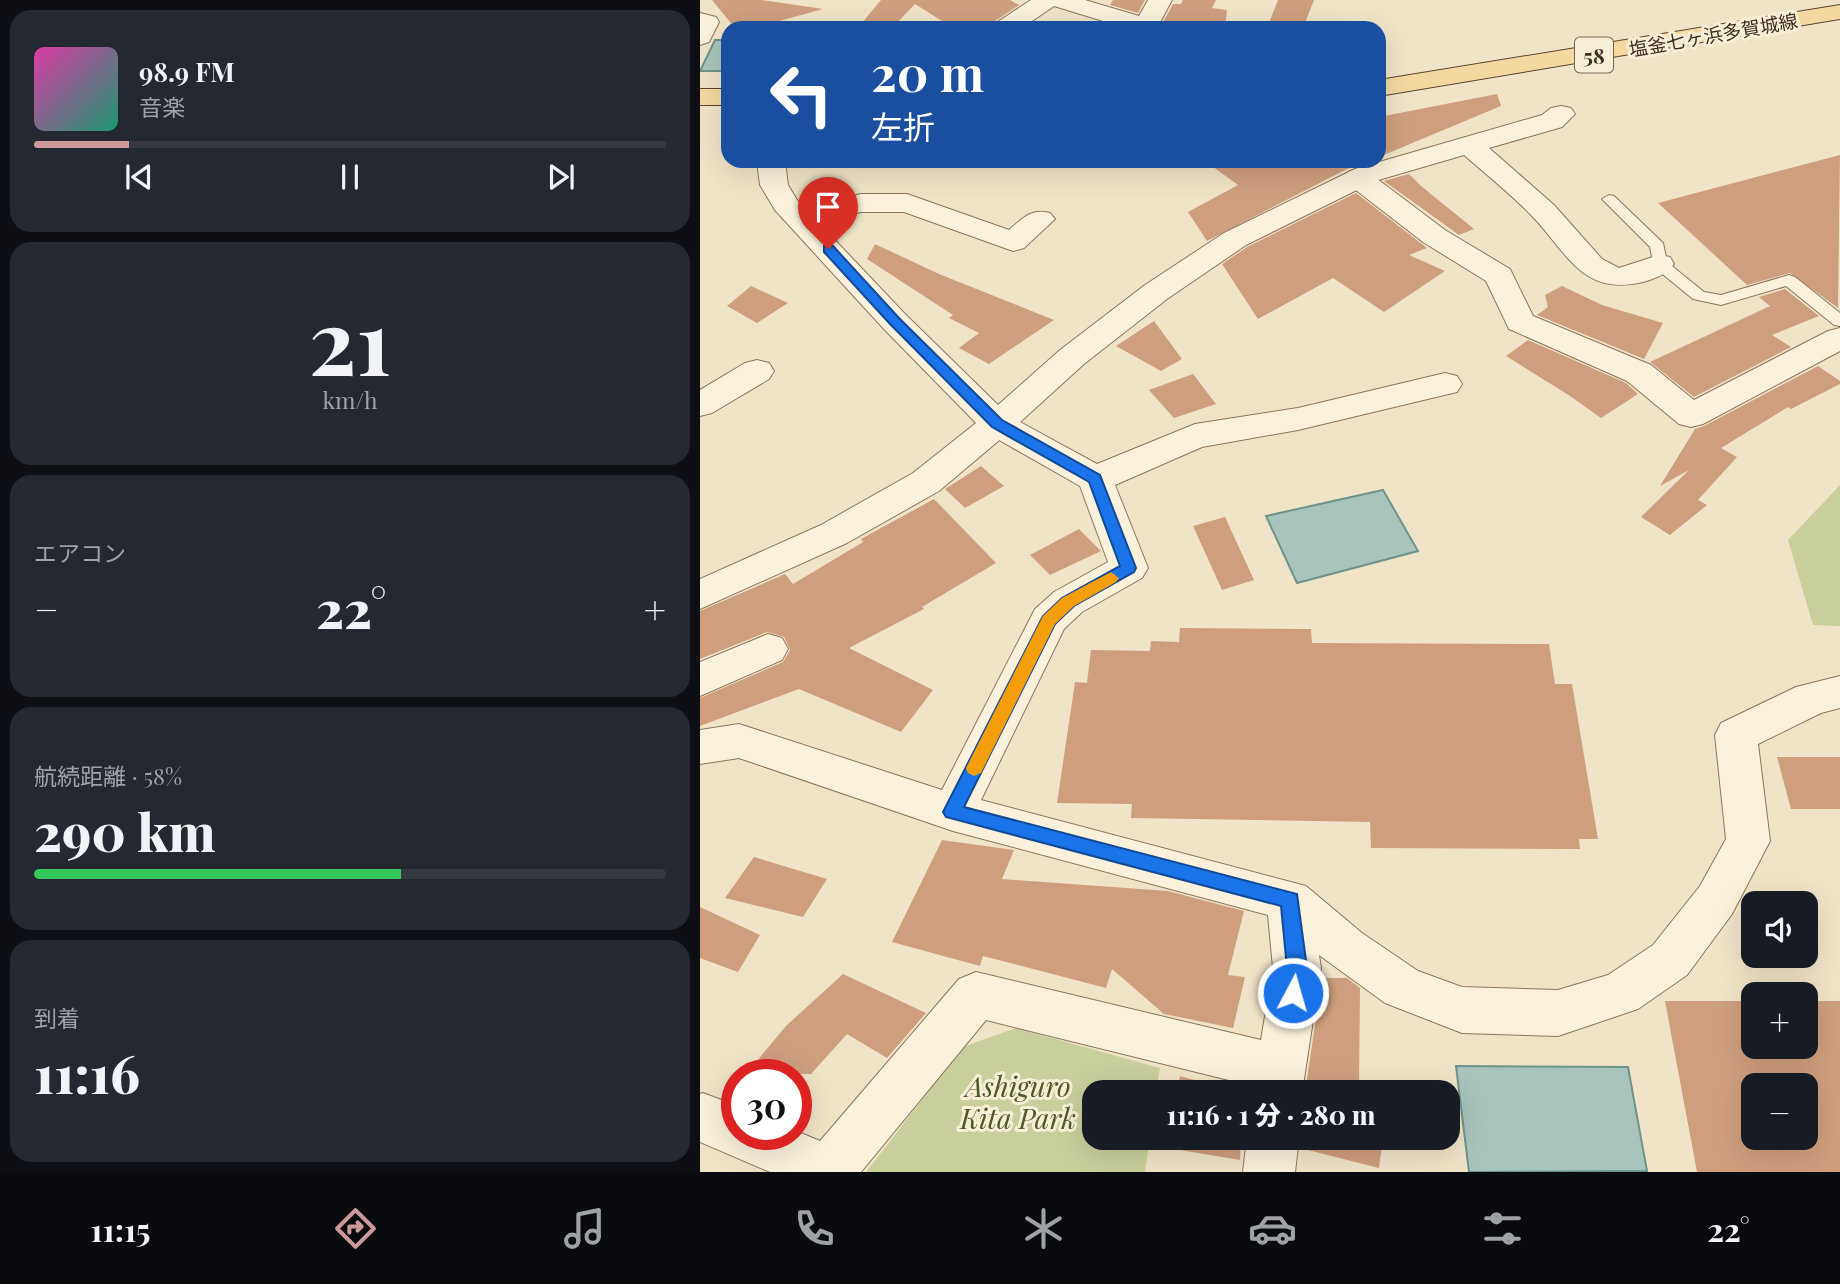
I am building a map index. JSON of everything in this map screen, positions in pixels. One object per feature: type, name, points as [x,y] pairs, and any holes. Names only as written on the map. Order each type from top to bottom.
[{"type":"main road","name":"塩釜七ヶ浜多賀城線","points":[[1386,87],[1829,13]]},
{"type":"main road","points":[[700,97],[721,97]]},
{"type":"street","points":[[1015,21],[1047,0]]},
{"type":"street","points":[[1059,0],[1129,21]]},
{"type":"street","points":[[1149,21],[1160,0]]},
{"type":"street","points":[[700,20],[707,22],[700,37]]},
{"type":"street","points":[[700,595],[834,534],[926,482],[997,424],[1072,357],[1156,292],[1235,239],[1358,178],[1552,121],[1561,114]]},
{"type":"street","points":[[1467,144],[1545,212],[1590,266],[1605,274],[1626,277],[1646,272],[1659,264]]},
{"type":"street","points":[[772,168],[774,185],[785,204],[894,321],[997,424],[1095,479],[1129,568],[1068,602],[1049,620],[953,812]]},
{"type":"street","points":[[1358,178],[1434,236],[1499,276],[1520,322],[1639,373],[1691,416],[1840,338]]},
{"type":"street","points":[[798,217],[862,203],[907,203],[1013,242],[1040,219]]},
{"type":"street","points":[[700,405],[758,371]]},
{"type":"street","points":[[1095,479],[1195,436],[1298,419],[1445,384]]},
{"type":"street","points":[[700,680],[768,649]]},
{"type":"street","points":[[700,747],[739,741],[953,812],[1290,900],[1345,948],[1402,987],[1462,1010],[1558,1013],[1621,993],[1670,960],[1716,900],[1748,841],[1736,735],[1811,699],[1840,692]]},
{"type":"street","points":[[1278,1080],[1297,968],[1290,900]]},
{"type":"street","points":[[778,1150],[827,1171],[976,995],[1274,1080]]},
{"type":"street","points":[[1269,1172],[1272,1150]]},
{"type":"lane","points":[[1609,199],[1658,246],[1659,264],[1699,296],[1721,300],[1789,279],[1840,321]]},
{"type":"green space","points":[[1840,485],[1840,626],[1813,625],[1788,540]]},
{"type":"green space","name":"Ashiguro Kita Park","points":[[1016,1028],[1160,1068],[1158,1080],[1082,1080],[1082,1150],[1148,1150],[1145,1172],[866,1172],[963,1047]]},
{"type":"water","points":[[715,40],[721,40],[721,71],[700,71]]},
{"type":"water","points":[[1383,490],[1418,551],[1297,583],[1266,516]]},
{"type":"water","points":[[1456,1066],[1628,1067],[1647,1171],[1469,1172],[1460,1080],[1458,1080]]},
{"type":"building","points":[[712,0],[762,0],[823,9],[779,21],[729,21]]},
{"type":"building","points":[[881,0],[1010,0],[1019,5],[995,21],[942,21],[915,4],[899,21],[863,21]]},
{"type":"building","points":[[1113,0],[1145,0],[1138,13],[1110,5]]},
{"type":"building","points":[[1183,0],[1216,0],[1212,8],[1227,10],[1226,21],[1164,21],[1173,4],[1181,4]]},
{"type":"building","points":[[1278,0],[1314,0],[1306,21],[1270,21]]},
{"type":"building","points":[[1497,94],[1501,106],[1386,154],[1386,116]]},
{"type":"building","points":[[1840,155],[1838,308],[1790,273],[1747,285],[1658,203]]},
{"type":"building","points":[[1215,168],[1350,168],[1207,241],[1188,212],[1238,185]]},
{"type":"building","points":[[1409,174],[1474,229],[1459,235],[1384,181]]},
{"type":"building","points":[[1356,193],[1427,248],[1409,255],[1445,271],[1384,312],[1333,278],[1258,319],[1222,264],[1247,247]]},
{"type":"building","points":[[875,244],[939,274],[1054,320],[989,364],[959,348],[979,333],[949,318],[953,315],[867,259]]},
{"type":"building","points":[[751,286],[788,303],[757,323],[727,306]]},
{"type":"building","points":[[1562,286],[1602,305],[1663,323],[1644,359],[1537,315],[1548,307],[1545,295]]},
{"type":"building","points":[[1785,289],[1819,316],[1772,335],[1791,347],[1694,397],[1650,362],[1770,306],[1759,297]]},
{"type":"building","points":[[1154,321],[1182,359],[1161,371],[1116,346]]},
{"type":"building","points":[[1528,340],[1626,383],[1638,394],[1601,418],[1506,356]]},
{"type":"building","points":[[1818,366],[1840,381],[1840,384],[1791,409],[1788,407],[1721,448],[1737,457],[1698,500],[1707,505],[1670,535],[1641,517],[1689,470],[1660,486],[1695,429]]},
{"type":"building","points":[[1193,374],[1216,404],[1174,418],[1149,390]]},
{"type":"building","points":[[981,466],[1004,486],[965,508],[945,489]]},
{"type":"building","points":[[934,499],[996,563],[922,607],[924,609],[849,648],[933,690],[901,732],[799,689],[700,726],[700,698],[783,662],[790,650],[784,637],[767,632],[700,659],[700,611],[785,574],[793,584],[863,542],[861,539]]},
{"type":"building","points":[[1225,517],[1254,580],[1222,590],[1193,526]]},
{"type":"building","points":[[1079,529],[1101,551],[1050,575],[1030,555]]},
{"type":"building","points":[[1180,628],[1311,629],[1312,643],[1549,644],[1555,684],[1572,684],[1598,839],[1579,839],[1580,849],[1371,848],[1370,822],[1131,818],[1132,804],[1057,803],[1075,682],[1087,683],[1091,650],[1150,651],[1151,641],[1179,642]]},
{"type":"building","points":[[1777,757],[1840,757],[1840,809],[1791,809]]},
{"type":"building","points":[[942,840],[1014,850],[1002,879],[1168,891],[1244,911],[1228,975],[1245,977],[1233,1028],[1164,1014],[1112,969],[1106,988],[983,956],[980,966],[892,942]]},
{"type":"building","points":[[754,857],[827,879],[803,917],[725,898]]},
{"type":"building","points":[[700,907],[760,935],[738,972],[700,958]]},
{"type":"building","points":[[843,974],[926,1013],[887,1058],[847,1034],[812,1073],[812,1059],[758,1059],[786,1026]]},
{"type":"building","points":[[1322,978],[1347,978],[1360,988],[1359,1080],[1307,1080]]},
{"type":"building","points":[[1665,1001],[1741,1001],[1741,1059],[1818,1059],[1818,1001],[1840,1001],[1840,1172],[1697,1172]]},
{"type":"building","points":[[1180,1150],[1240,1150],[1240,1160]]},
{"type":"building","points":[[1308,1150],[1381,1150],[1379,1168]]},
{"type":"slow traffic","points":[[974,768],[1049,620],[1068,602],[1111,578]]},
{"type":"route","points":[[828,249],[894,321],[997,424],[1095,479],[1129,568],[1068,602],[1049,620],[953,812],[1290,900],[1297,968],[1293,993]]}]
